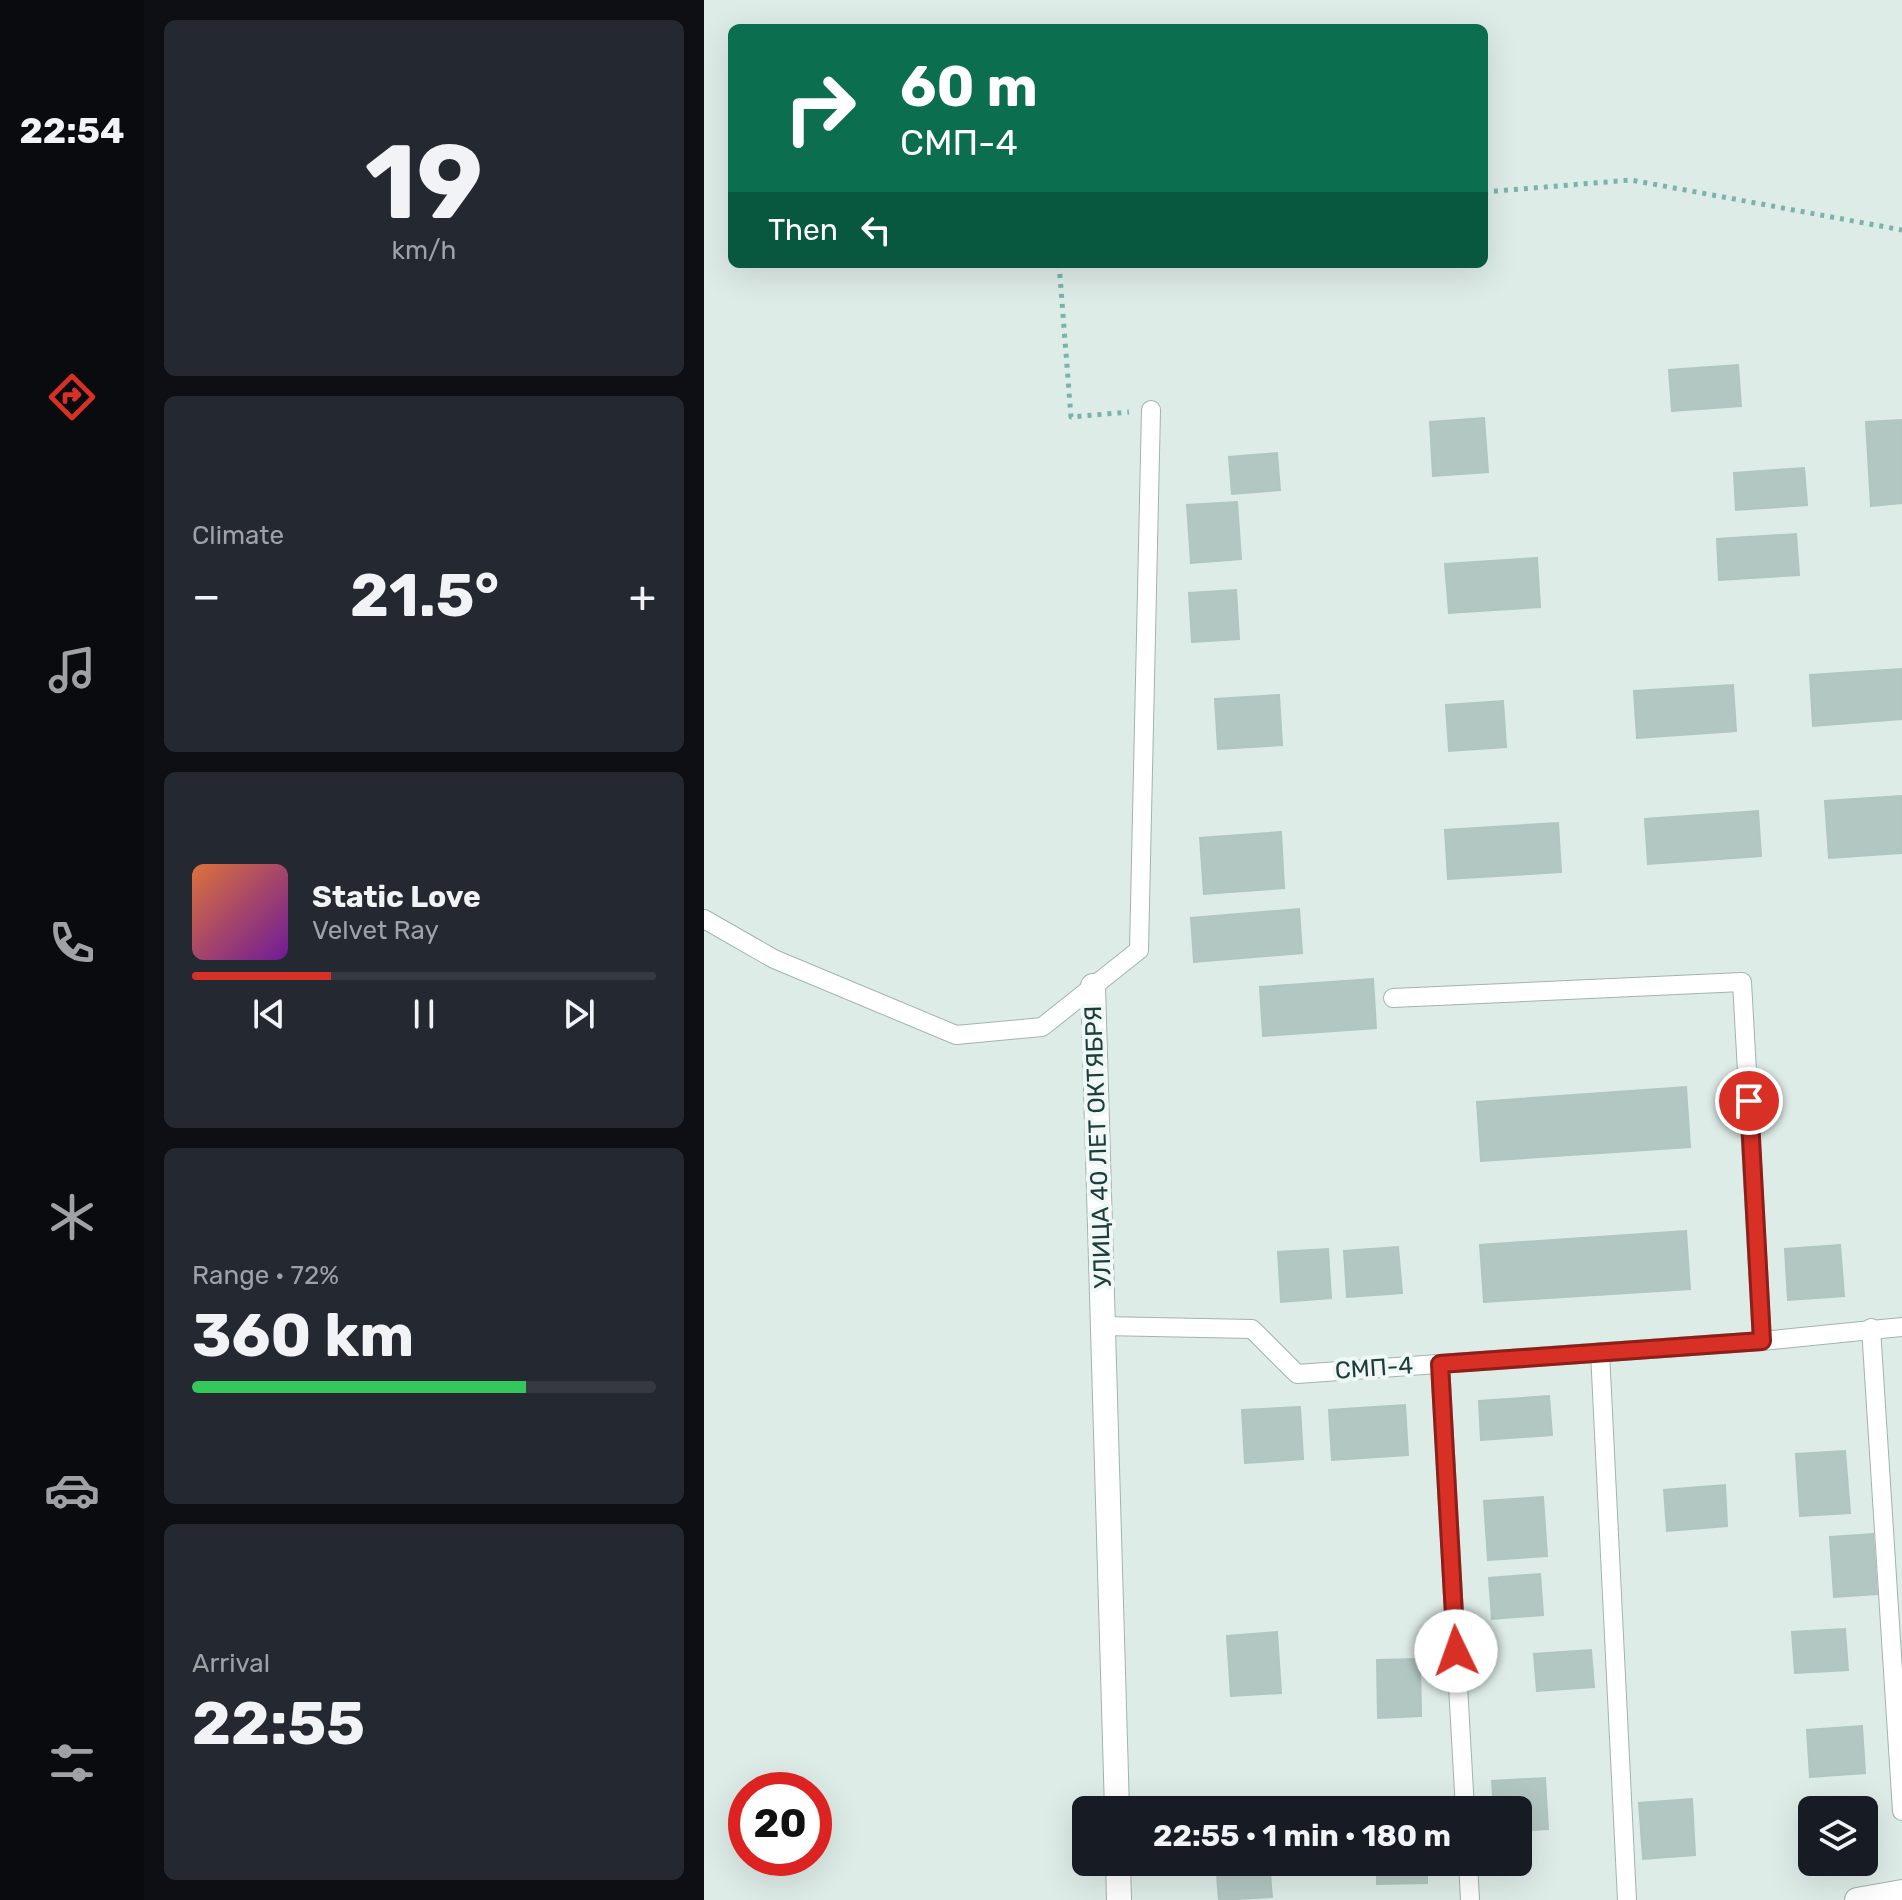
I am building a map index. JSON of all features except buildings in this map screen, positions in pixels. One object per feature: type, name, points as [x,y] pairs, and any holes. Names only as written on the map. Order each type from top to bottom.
[{"type":"street","name":"УЛИЦА 40 ЛЕТ ОКТЯБРЯ","points":[[1093,986],[1117,1796]]},
{"type":"street","points":[[1118,1876],[1119,1900]]},
{"type":"street","points":[[1857,1900],[1902,1892]]},
{"type":"lane","name":"УЛИЦА 40 ЛЕТ ОКТЯБРЯ","points":[[1093,986],[1139,950],[1151,410]]},
{"type":"lane","points":[[704,919],[774,959],[956,1035],[1042,1027],[1093,986]]},
{"type":"lane","points":[[1393,998],[1742,982],[1762,1341]]},
{"type":"lane","name":"СМП-4","points":[[1103,1326],[1252,1329],[1297,1374],[1762,1341],[1902,1327]]},
{"type":"lane","points":[[1871,1328],[1902,1811]]},
{"type":"lane","points":[[1600,1352],[1627,1900]]},
{"type":"lane","points":[[1440,1364],[1464,1796]]},
{"type":"lane","points":[[1469,1876],[1470,1900]]},
{"type":"path","points":[[1488,192],[1631,180],[1902,230]]},
{"type":"path","points":[[1059,268],[1071,417],[1151,410]]},
{"type":"route","points":[[1456,1651],[1440,1364],[1762,1341],[1749,1101]]}]
